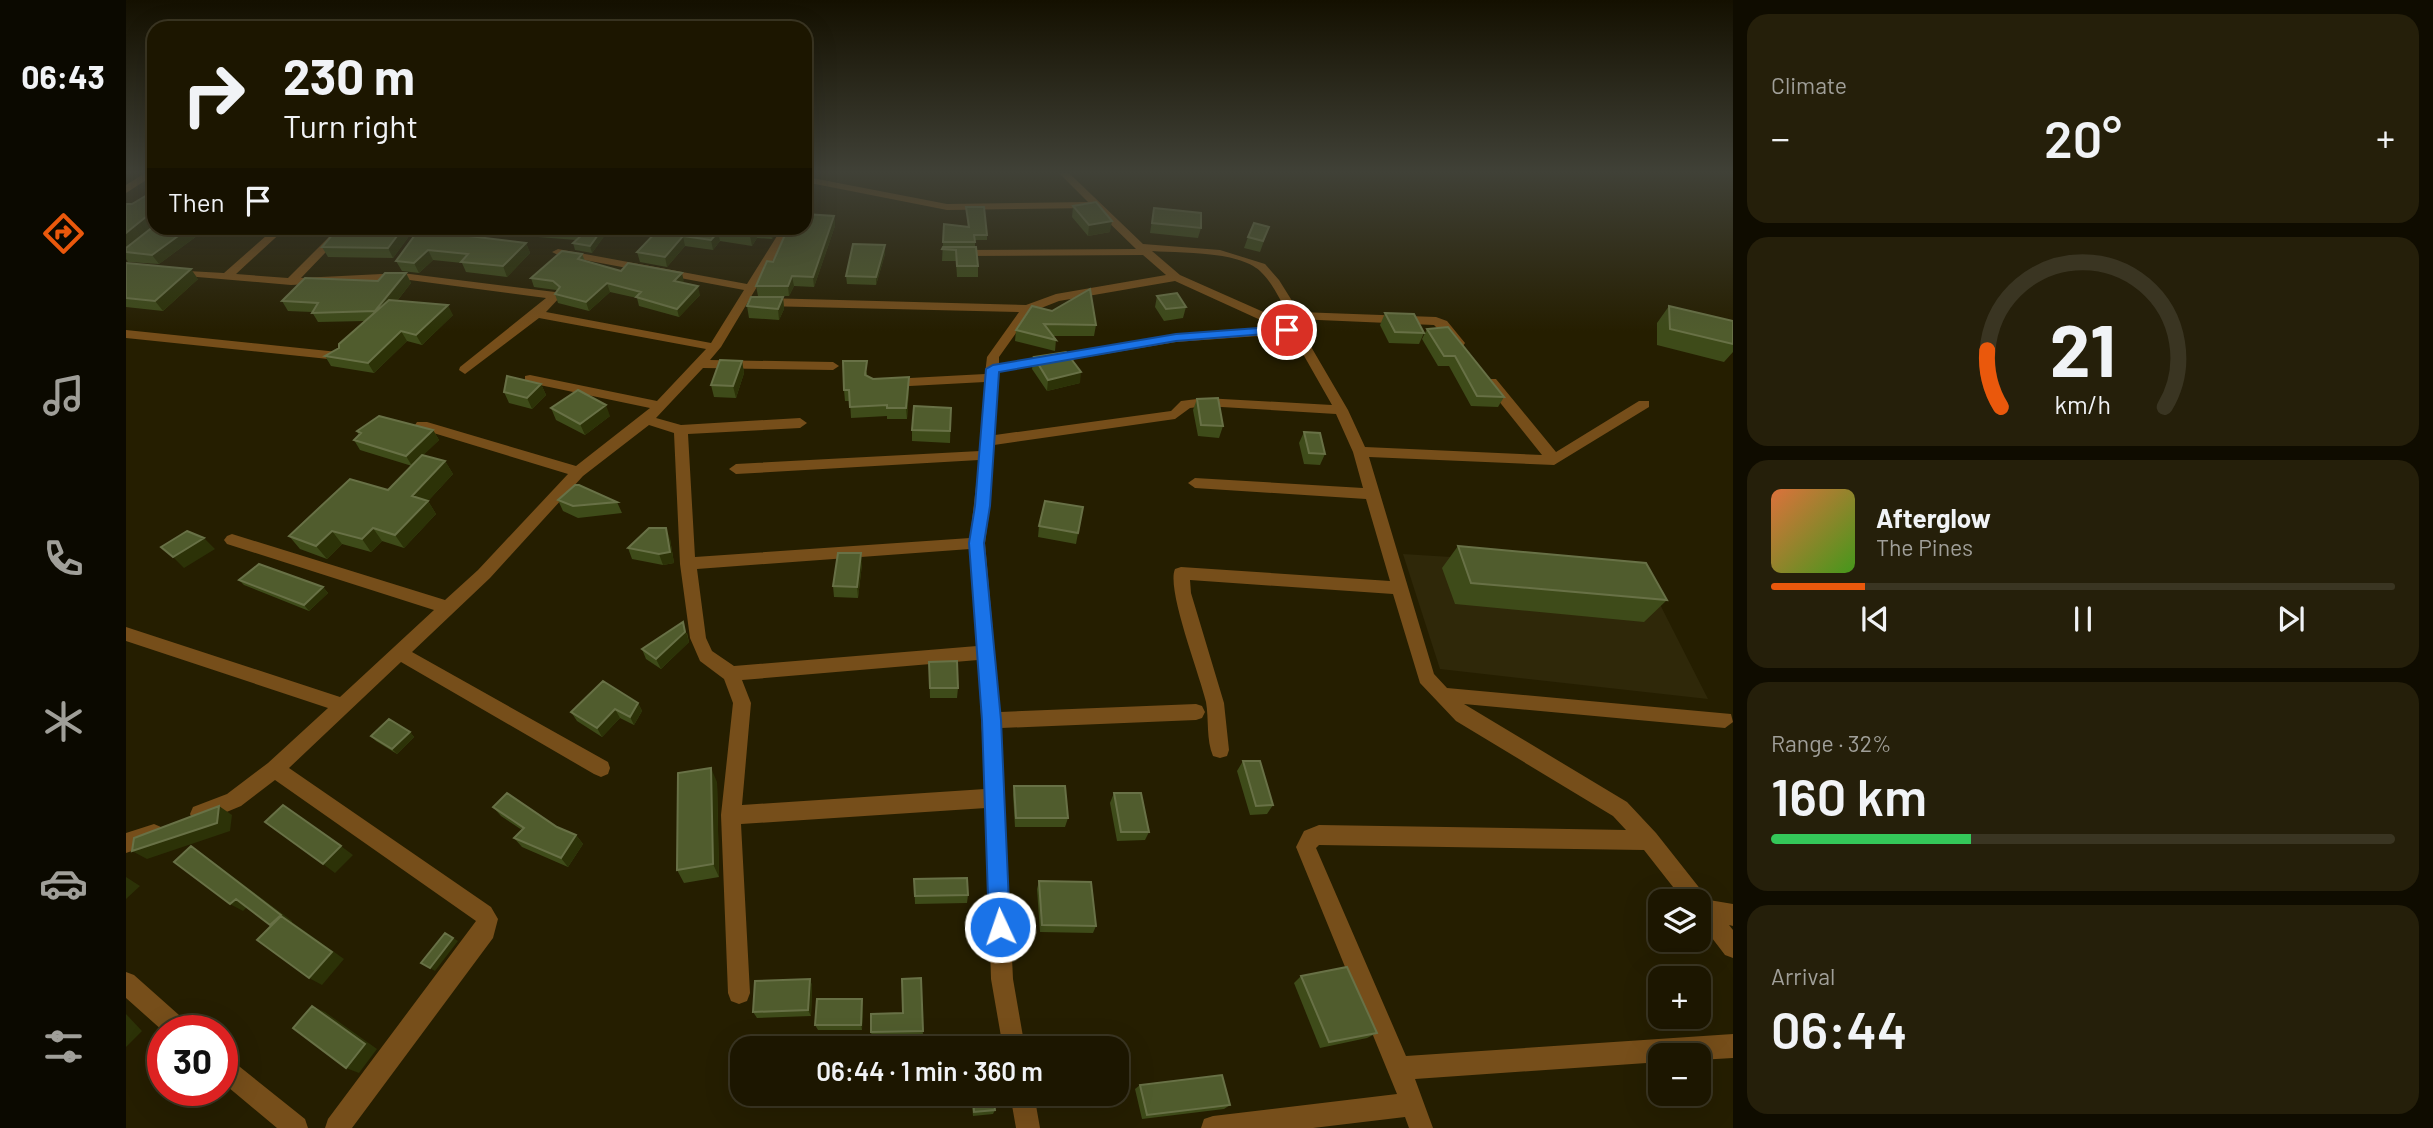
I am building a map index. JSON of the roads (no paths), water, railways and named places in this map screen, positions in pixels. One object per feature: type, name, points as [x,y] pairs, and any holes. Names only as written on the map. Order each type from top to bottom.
[{"type":"street","points":[[1121,226],[1176,277],[1286,322]]},
{"type":"street","points":[[227,276],[273,235]]},
{"type":"street","points":[[291,282],[337,235]]},
{"type":"street","points":[[132,837],[176,825],[234,800],[275,769],[484,574],[578,472],[661,407],[715,347],[783,235]]},
{"type":"street","points":[[945,253],[1201,251],[1255,264],[1270,276],[1286,322],[1304,345],[1341,410],[1360,452],[1426,678],[1462,716],[1620,809],[1649,839],[1688,889]]},
{"type":"street","points":[[558,252],[747,295],[1027,309],[1056,298],[1176,277]]},
{"type":"street","points":[[389,276],[397,265]]},
{"type":"street","points":[[164,271],[291,282],[389,276],[552,294],[555,299],[465,370]]},
{"type":"street","points":[[1012,1036],[1002,979],[992,720],[976,543],[987,448],[993,357],[1027,309]]},
{"type":"street","points":[[537,314],[715,347]]},
{"type":"street","points":[[874,383],[992,374],[1176,338],[1286,322],[1439,321],[1554,460]]},
{"type":"street","points":[[126,334],[338,356]]},
{"type":"street","points":[[701,364],[833,366]]},
{"type":"street","points":[[530,379],[661,407]]},
{"type":"street","points":[[736,469],[987,448],[1175,415],[1186,404],[1205,401],[1341,410]]},
{"type":"street","points":[[1360,452],[1554,460],[1644,404]]},
{"type":"street","points":[[647,420],[681,430],[800,423]]},
{"type":"street","points":[[422,425],[578,472]]},
{"type":"street","points":[[681,430],[688,565],[698,638],[706,656],[731,674],[742,703],[732,815],[739,993]]},
{"type":"street","points":[[1195,483],[1373,494]]},
{"type":"street","points":[[232,540],[448,608]]},
{"type":"street","points":[[688,565],[976,543]]},
{"type":"street","points":[[1220,750],[1215,703],[1183,593],[1181,573],[1401,588]]},
{"type":"street","points":[[126,634],[342,705]]},
{"type":"street","points":[[731,674],[986,652]]},
{"type":"street","points":[[399,653],[601,768]]},
{"type":"street","points":[[1443,695],[1725,720]]},
{"type":"street","points":[[992,720],[1196,712]]},
{"type":"street","points":[[275,769],[484,914],[487,919],[485,930],[337,1128]]},
{"type":"street","points":[[732,815],[993,798]]},
{"type":"street","points":[[1421,1128],[1399,1068],[1306,847],[1311,838],[1319,835],[1649,839]]},
{"type":"street","points":[[1711,908],[1733,915]]},
{"type":"street","points":[[1711,919],[1733,947]]},
{"type":"street","points":[[126,983],[162,1015]]},
{"type":"street","points":[[1399,1068],[1733,1046]]},
{"type":"street","points":[[238,1080],[296,1128]]},
{"type":"street","points":[[1213,1128],[1412,1104]]},
{"type":"street","points":[[1024,1106],[1028,1128]]}]
